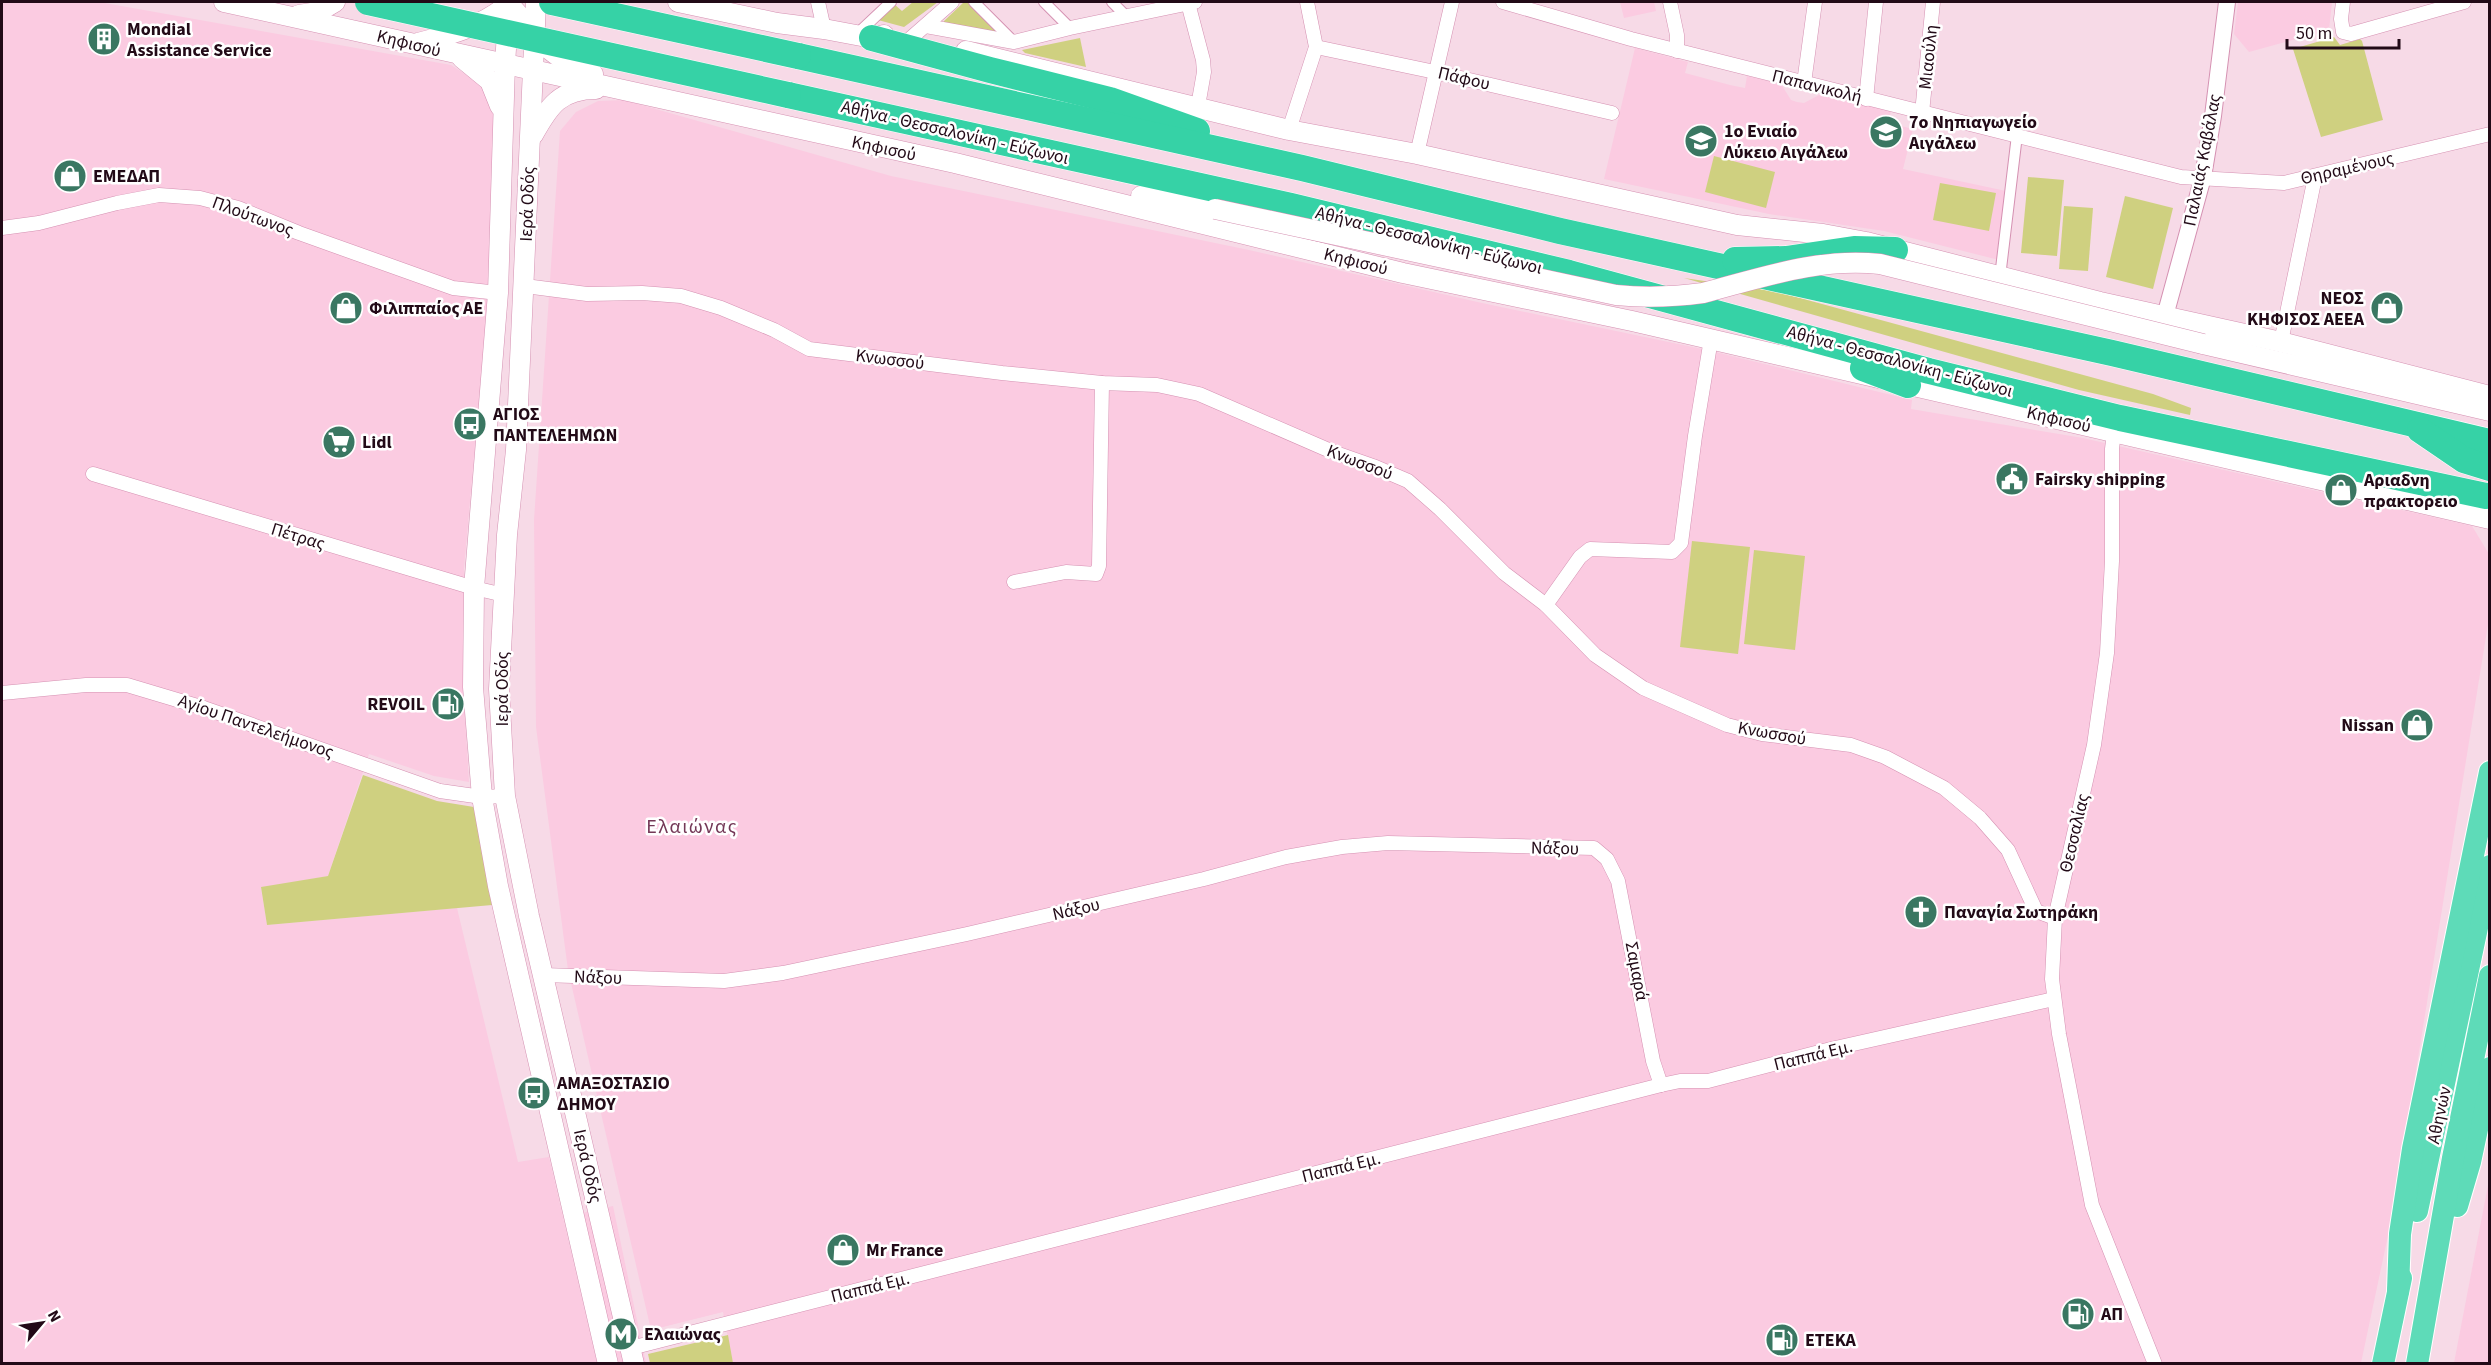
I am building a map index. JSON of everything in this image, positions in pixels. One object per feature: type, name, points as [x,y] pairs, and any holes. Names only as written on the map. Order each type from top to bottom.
[{"type":"highway","name":"Αθήνα - Θεσσαλονίκη - Εύζωνοι","points":[[368,2],[1291,206],[1569,273],[1929,371],[2488,508]]},
{"type":"highway","points":[[552,2],[1302,168],[1560,231],[2398,419],[2490,442]]},
{"type":"highway","points":[[865,36],[1110,100],[1302,168]]},
{"type":"highway","points":[[1115,167],[1215,209]]},
{"type":"highway","points":[[1687,259],[1763,261],[1832,251],[1894,250]]},
{"type":"highway","points":[[1720,313],[1908,385]]},
{"type":"highway","points":[[2398,419],[2425,433],[2464,460],[2490,468]]},
{"type":"highway","points":[[2398,1291],[2400,1234],[2413,1149],[2490,772]]},
{"type":"highway","name":"Αθηνών","points":[[2383,1364],[2431,1154],[2490,866]]},
{"type":"highway","name":"Αθηνών","points":[[2417,1364],[2453,1158],[2490,976]]},
{"type":"highway","points":[[2430,1293],[2470,1162],[2490,1068]]},
{"type":"main road","name":"Κηφισού","points":[[224,2],[955,163],[1403,273],[1711,339],[2114,432],[2488,508]]},
{"type":"main road","points":[[287,15],[312,14],[335,2]]},
{"type":"main road","points":[[415,44],[471,27],[491,17],[509,2],[550,50],[570,65],[640,93]]},
{"type":"main road","name":"Ιερά Οδός","points":[[509,2],[504,64],[498,293],[474,588],[473,687],[482,797],[506,927],[608,1364]]},
{"type":"main road","name":"Ιερά Οδός","points":[[536,2],[525,286],[516,450],[507,535],[499,689],[505,796],[520,876],[633,1356]]},
{"type":"main road","points":[[504,64],[543,21],[572,4],[585,2]]},
{"type":"main road","points":[[678,2],[777,23],[825,28],[865,36],[919,32],[1289,130],[1417,154],[1737,225],[1823,234],[2281,342],[2490,396]]},
{"type":"main road","points":[[454,53],[475,66],[490,81],[499,99],[502,123]]},
{"type":"main road","points":[[529,143],[543,116],[561,98],[582,89],[617,90]]},
{"type":"main road","points":[[955,163],[1215,209],[1616,295],[1656,298],[1684,296],[1813,265],[1846,262],[1880,264],[2203,344],[2490,411]]},
{"type":"street","points":[[818,2],[825,28]]},
{"type":"street","points":[[865,36],[891,2]]},
{"type":"street","points":[[919,32],[952,2]]},
{"type":"street","points":[[974,2],[1014,42]]},
{"type":"street","points":[[1044,2],[1070,28]]},
{"type":"street","points":[[1112,2],[1126,16]]},
{"type":"street","points":[[1289,130],[1316,47],[1307,2]]},
{"type":"street","points":[[1417,154],[1452,2]]},
{"type":"street","name":"Παπανικολή","points":[[1503,2],[1677,51],[1866,99],[2181,177],[2203,177]]},
{"type":"street","points":[[1670,2],[1677,35],[1677,51]]},
{"type":"street","points":[[1804,83],[1815,2]]},
{"type":"street","points":[[1866,99],[1876,2]]},
{"type":"street","name":"Μιαούλη","points":[[1922,113],[1933,2]]},
{"type":"street","name":"Παλαιάς Καβάλας","points":[[2165,316],[2203,177],[2227,2]]},
{"type":"street","points":[[2343,2],[2341,19],[2343,32],[2351,34],[2460,2]]},
{"type":"street","points":[[919,32],[1014,42],[1185,3],[1203,60],[1204,72],[1198,106]]},
{"type":"street","name":"Πάφου","points":[[1316,47],[1612,113]]},
{"type":"street","name":"Θηραμένους","points":[[2203,177],[2284,183],[2490,134]]},
{"type":"street","points":[[2000,277],[2017,135]]},
{"type":"street","points":[[2281,342],[2315,177]]},
{"type":"street","name":"Πλούτωνος","points":[[2,228],[39,223],[159,195],[200,198],[238,208],[299,233],[453,288],[498,293]]},
{"type":"street","name":"Κνωσσού","points":[[525,286],[586,294],[642,293],[681,296],[721,308],[774,330],[808,349],[1002,374],[1102,383],[1157,385],[1199,394],[1333,452],[1408,481],[1440,508],[1504,573],[1546,605],[1595,655],[1643,688],[1736,727],[1762,734],[1851,745],[1885,756],[1944,788],[1980,818],[2008,850],[2036,911],[2055,918]]},
{"type":"street","points":[[1546,605],[1580,557],[1590,549],[1672,552],[1681,543],[1711,339]]},
{"type":"street","points":[[1014,582],[1066,572],[1096,574],[1099,566],[1102,383]]},
{"type":"street","name":"Θεσσαλίας","points":[[2114,432],[2112,561],[2107,653],[2094,745],[2055,918],[2052,959],[2054,999],[2092,1205],[2155,1364]]},
{"type":"street","name":"Πέτρας","points":[[93,474],[504,595]]},
{"type":"street","name":"Αγίου Παντελεήμονος","points":[[2,693],[86,685],[127,686],[193,705],[440,791],[482,797],[505,796]]},
{"type":"street","name":"Νάξου","points":[[543,975],[724,981],[783,973],[967,934],[1204,879],[1286,857],[1342,847],[1388,843],[1593,849],[1607,859]]},
{"type":"street","name":"Σαμαρά","points":[[1607,859],[1618,881],[1653,1061],[1661,1085]]},
{"type":"street","name":"Παππά Εμ.","points":[[633,1356],[1661,1085],[1680,1081],[1708,1081],[2054,999]]},
{"type":"shaded area","points":[[2,2],[99,2],[451,65],[487,88],[504,124],[464,568],[463,683],[469,782],[434,776],[369,754],[328,876],[261,888],[267,925],[457,908],[518,1162],[549,1157],[597,1363],[2,1364]]},
{"type":"shaded area","points":[[1620,2],[1654,2],[1656,11],[1624,18]]},
{"type":"shaded area","points":[[2238,2],[2332,2],[2329,30],[2249,52],[2234,34]]},
{"type":"shaded area","points":[[1635,48],[1688,62],[1685,73],[1730,85],[1745,88],[1747,76],[1781,84],[1791,100],[1797,102],[1804,103],[1821,94],[1891,110],[1889,123],[1913,129],[1903,169],[2006,191],[1999,260],[1884,231],[1769,214],[1604,179]]},
{"type":"shaded area","points":[[624,100],[891,176],[1249,250],[1482,303],[1707,350],[1912,400],[1911,409],[2083,438],[2472,526],[2489,554],[2489,618],[2394,1207],[2361,1363],[733,1364],[723,1312],[651,1330],[568,970],[536,727],[534,520],[560,131],[576,112],[598,101]]},
{"type":"shaded area","points":[[2489,1180],[2489,1363],[2454,1363]]},
{"type":"shaded area","points":[[613,1206],[646,1363],[608,1363],[577,1214]]},
{"type":"green space","points":[[913,2],[938,2],[904,27],[878,20],[894,4],[902,11]]},
{"type":"green space","points":[[964,2],[967,2],[998,32],[944,23]]},
{"type":"green space","points":[[2334,37],[2340,45],[2360,39],[2362,41],[2383,120],[2321,137],[2293,49]]},
{"type":"green space","points":[[1080,38],[1086,67],[1025,53],[1022,50]]},
{"type":"green space","points":[[1714,156],[1775,172],[1766,208],[1705,192]]},
{"type":"green space","points":[[2028,177],[2064,180],[2057,256],[2021,253]]},
{"type":"green space","points":[[1940,183],[1996,193],[1989,231],[1933,220]]},
{"type":"green space","points":[[2125,196],[2173,208],[2153,289],[2106,277]]},
{"type":"green space","points":[[2064,206],[2093,208],[2088,271],[2059,269]]},
{"type":"green space","points":[[1684,278],[1773,291],[1800,298],[2153,394],[2191,408],[2190,415],[2079,390]]},
{"type":"green space","points":[[1692,541],[1750,547],[1738,654],[1680,647]]},
{"type":"green space","points":[[1754,550],[1805,556],[1795,650],[1744,644]]},
{"type":"green space","points":[[363,775],[437,801],[474,807],[492,905],[267,925],[261,887],[328,876]]},
{"type":"green space","points":[[728,1335],[733,1363],[650,1363],[648,1354]]},
{"type":"place","name":"Mondial Assistance Service","points":[[104,39]]},
{"type":"place","name":"7ο Νηπιαγωγείο Αιγάλεω","points":[[1886,132]]},
{"type":"place","name":"1ο Ενιαίο Λύκειο Αιγάλεω","points":[[1701,141]]},
{"type":"place","name":"ΕΜΕΔΑΠ","points":[[70,176]]},
{"type":"place","name":"Φιλιππαίος ΑΕ","points":[[346,308]]},
{"type":"place","name":"ΝΕΟΣ ΚΗΦΙΣΟΣ ΑΕΕΑ","points":[[2387,308]]},
{"type":"place","name":"ΑΓΙΟΣ ΠΑΝΤΕΛΕΗΜΩΝ","points":[[470,424]]},
{"type":"place","name":"Lidl","points":[[339,442]]},
{"type":"place","name":"Fairsky shipping","points":[[2012,479]]},
{"type":"place","name":"Αριαδνη πρακτορειο","points":[[2341,490]]},
{"type":"place","name":"REVOIL","points":[[448,704]]},
{"type":"place","name":"Nissan","points":[[2417,725]]},
{"type":"place","name":"Παναγία Σωτηράκη","points":[[1921,912]]},
{"type":"place","name":"ΑΜΑΞΟΣΤΑΣΙΟ ΔΗΜΟΥ","points":[[534,1093]]},
{"type":"place","name":"Mr France","points":[[843,1250]]},
{"type":"place","name":"ΑΠ","points":[[2078,1314]]},
{"type":"place","name":"Ελαιώνας","points":[[621,1334]]},
{"type":"place","name":"ΕΤΕΚΑ","points":[[1782,1340]]},
{"type":"district","name":"Ελαιώνας","points":[[692,826]]}]
